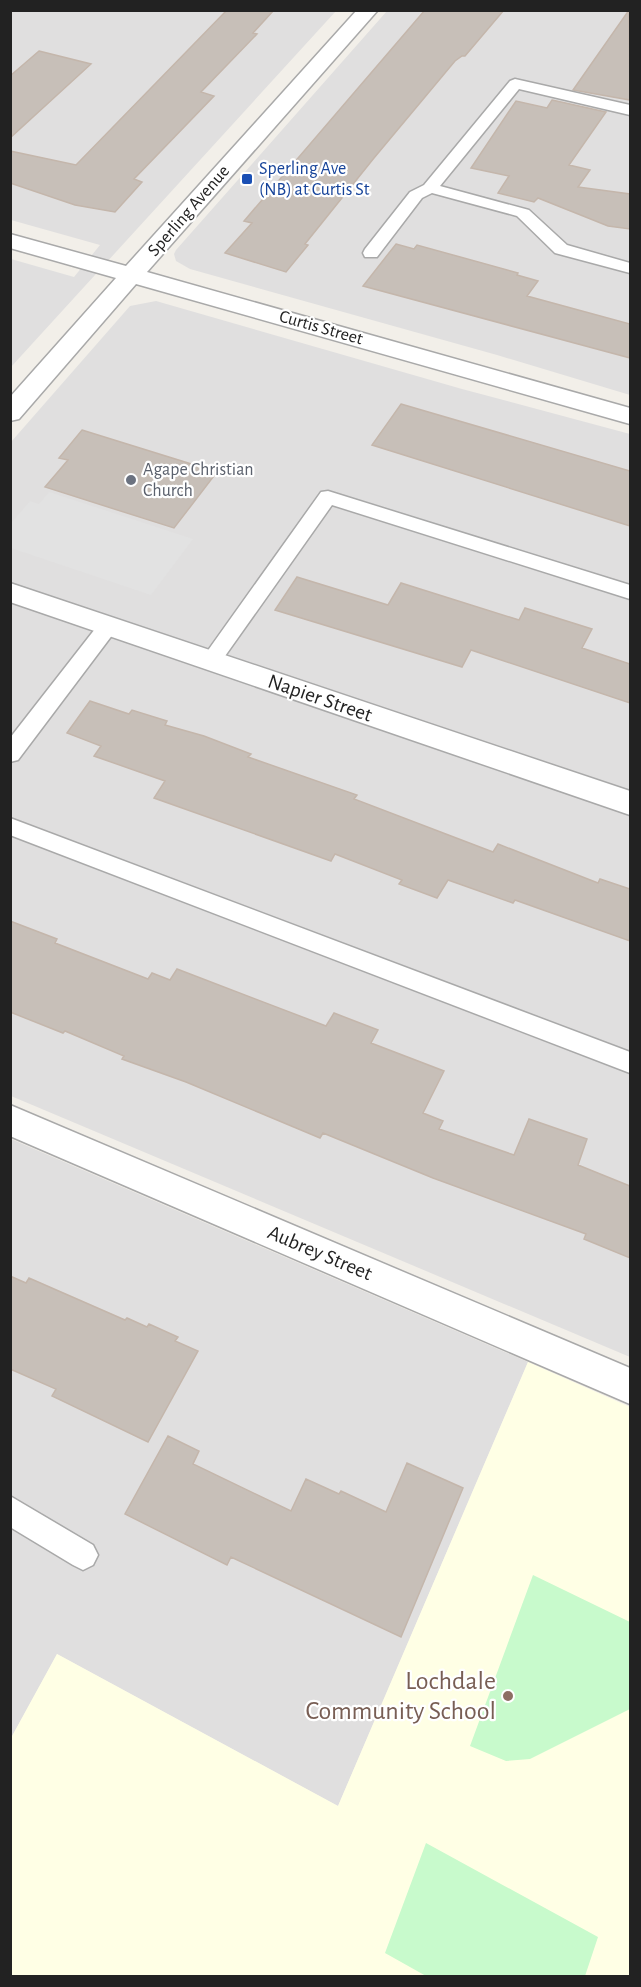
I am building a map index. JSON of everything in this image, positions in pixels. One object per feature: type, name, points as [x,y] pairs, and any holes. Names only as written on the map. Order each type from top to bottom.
[{"type":"street","name":"Sperling Avenue","points":[[10,413],[221,172],[368,10]]},
{"type":"street","name":"Curtis Street","points":[[10,241],[630,416]]},
{"type":"street","name":"Napier Street","points":[[10,592],[630,803]]},
{"type":"street","name":"Aubrey Street","points":[[10,1120],[630,1386]]},
{"type":"lane","points":[[371,253],[416,195],[430,188],[515,84],[630,110]]},
{"type":"lane","points":[[430,188],[523,213],[561,249],[630,268]]},
{"type":"lane","points":[[212,660],[328,497],[630,592]]},
{"type":"lane","points":[[10,754],[110,625]]},
{"type":"lane","points":[[10,826],[630,1063]]},
{"type":"lane","points":[[10,1510],[83,1555]]},
{"type":"shaded area","points":[[11,11],[336,11],[11,367],[11,259],[74,277],[100,245],[11,220]]},
{"type":"shaded area","points":[[387,11],[630,11],[630,395],[497,355],[190,269],[176,261],[174,254],[176,250]]},
{"type":"shaded area","points":[[156,301],[462,389],[630,434],[630,1357],[11,1096],[11,442],[130,306]]},
{"type":"shaded area","points":[[49,492],[193,539],[151,595],[11,548],[11,523],[30,501],[39,504]]},
{"type":"shaded area","points":[[11,1139],[528,1362],[338,1806],[57,1654],[11,1738]]},
{"type":"shaded area","name":"Lochdale Community School","points":[[528,1362],[630,1407],[630,1976],[11,1976],[11,1738],[57,1654],[338,1806]]},
{"type":"green space","points":[[533,1575],[630,1622],[630,1709],[530,1759],[506,1761],[470,1746]]},
{"type":"green space","points":[[426,1843],[598,1937],[585,1976],[426,1976],[385,1953]]},
{"type":"building","points":[[227,10],[274,10],[253,33],[257,34],[201,92],[214,96],[134,179],[142,182],[115,212],[75,205],[10,183],[10,151],[76,165]]},
{"type":"building","points":[[425,10],[504,10],[465,56],[455,61],[374,158],[305,244],[308,245],[286,272],[225,253],[252,223],[244,221]]},
{"type":"building","points":[[629,10],[630,100],[573,90]]},
{"type":"building","points":[[39,51],[91,64],[10,138],[10,76]]},
{"type":"building","points":[[552,100],[606,112],[569,165],[590,170],[578,187],[630,194],[630,229],[608,226],[538,198],[534,202],[498,193],[509,176],[471,168],[516,101],[547,108]]},
{"type":"building","points":[[396,244],[414,249],[417,245],[518,273],[517,275],[538,281],[527,296],[630,324],[630,358],[363,286]]},
{"type":"building","points":[[401,404],[630,471],[630,526],[372,445]]},
{"type":"building","name":"Agape Christian Church","points":[[82,430],[217,472],[174,528],[45,487],[68,460],[59,458]]},
{"type":"building","points":[[297,577],[388,605],[401,583],[519,620],[525,608],[592,629],[582,648],[630,664],[630,703],[471,650],[462,667],[275,610]]},
{"type":"building","points":[[90,701],[129,714],[132,710],[167,721],[165,725],[204,736],[251,754],[248,757],[357,795],[354,799],[493,852],[498,844],[598,883],[600,879],[630,889],[630,941],[515,900],[513,903],[448,880],[437,898],[399,884],[402,880],[335,854],[331,861],[154,798],[165,781],[94,756],[101,746],[67,733]]},
{"type":"building","points":[[10,921],[57,939],[55,943],[148,979],[152,973],[170,980],[177,969],[326,1026],[334,1013],[378,1030],[371,1043],[444,1071],[423,1113],[443,1121],[439,1129],[514,1155],[529,1119],[587,1139],[578,1165],[630,1186],[630,1258],[584,1239],[586,1234],[433,1178],[323,1133],[320,1138],[186,1082],[122,1059],[124,1056],[65,1031],[63,1033],[10,1012]]},
{"type":"building","points":[[10,1276],[26,1283],[29,1278],[125,1320],[127,1318],[147,1327],[149,1324],[178,1337],[175,1341],[198,1351],[148,1442],[52,1396],[56,1389],[10,1369]]},
{"type":"building","points":[[168,1436],[199,1451],[193,1464],[291,1511],[306,1479],[339,1494],[341,1491],[386,1512],[407,1463],[463,1488],[401,1637],[231,1557],[227,1565],[125,1514]]},
{"type":"place","name":"Sperling Ave (NB) at Curtis St","points":[[247,179]]},
{"type":"place","name":"Agape Christian Church","points":[[131,480]]},
{"type":"place","name":"Lochdale Community School","points":[[508,1696]]}]
